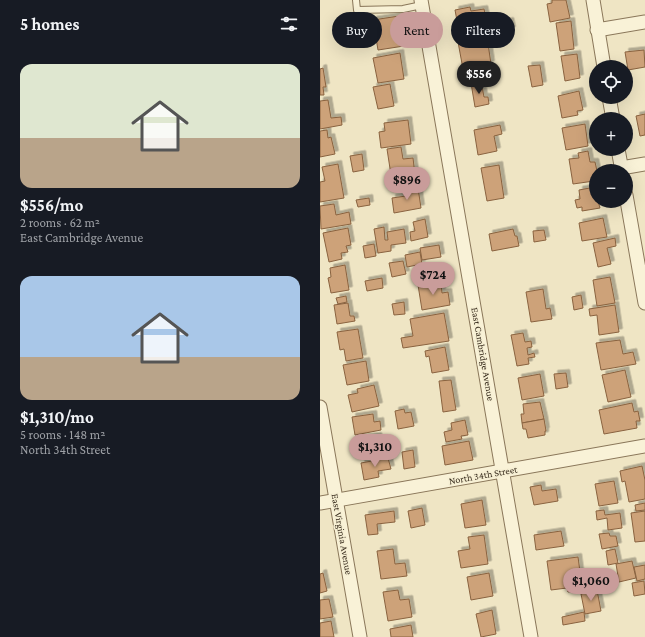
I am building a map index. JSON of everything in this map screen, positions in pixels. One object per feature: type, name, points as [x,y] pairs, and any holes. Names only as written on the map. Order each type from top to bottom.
[{"type":"street","points":[[593,0],[603,60]]},
{"type":"street","name":"East Cambridge Avenue","points":[[422,3],[531,637]]},
{"type":"street","points":[[597,30],[645,22]]},
{"type":"street","points":[[633,167],[645,164]]},
{"type":"street","points":[[628,208],[645,303]]},
{"type":"street","name":"East Virginia Avenue","points":[[320,407],[360,637]]},
{"type":"street","name":"North 34th Street","points":[[320,503],[645,446]]},
{"type":"lane","points":[[356,0],[357,10],[403,9],[422,3]]},
{"type":"building","points":[[552,0],[566,0],[570,18],[550,22],[547,4],[552,3]]},
{"type":"building","points":[[470,7],[471,11],[484,9],[485,12],[455,12],[455,10]]},
{"type":"building","points":[[390,17],[391,48],[378,50],[378,48],[382,48],[382,19]]},
{"type":"building","points":[[571,21],[574,49],[560,51],[556,23]]},
{"type":"building","points":[[459,48],[489,48],[491,64],[463,69]]},
{"type":"building","points":[[644,50],[645,67],[633,69],[633,60],[626,60],[625,52]]},
{"type":"building","points":[[400,53],[404,79],[378,83],[373,58]]},
{"type":"building","points":[[577,54],[580,78],[565,81],[561,56]]},
{"type":"building","points":[[540,65],[543,85],[532,87],[528,66]]},
{"type":"building","points":[[323,68],[326,87],[323,87],[324,95],[320,95],[320,69]]},
{"type":"building","points":[[481,81],[484,97],[488,97],[489,104],[475,107],[471,83]]},
{"type":"building","points":[[390,84],[394,106],[378,109],[373,87]]},
{"type":"building","points":[[579,91],[583,110],[577,111],[578,115],[562,118],[558,96]]},
{"type":"building","points":[[328,100],[331,118],[341,117],[342,125],[320,129],[320,101]]},
{"type":"building","points":[[645,114],[645,135],[640,136],[636,116]]},
{"type":"building","points":[[408,120],[411,144],[381,148],[379,132],[385,131],[384,123]]},
{"type":"building","points":[[585,124],[588,146],[566,150],[562,128]]},
{"type":"building","points":[[500,125],[502,134],[494,136],[497,151],[478,155],[474,130]]},
{"type":"building","points":[[327,130],[328,138],[331,137],[335,154],[320,157],[320,131]]},
{"type":"building","points":[[401,147],[403,159],[413,158],[416,183],[398,185],[396,174],[391,175],[387,149]]},
{"type":"building","points":[[588,151],[590,162],[595,162],[595,164],[589,164],[589,182],[573,184],[569,159],[579,158],[578,153]]},
{"type":"building","points":[[362,154],[364,170],[353,172],[350,156]]},
{"type":"building","points":[[338,164],[344,198],[320,202],[320,182],[325,181],[322,167]]},
{"type":"building","points":[[499,165],[504,198],[487,201],[481,168]]},
{"type":"building","points":[[418,188],[421,208],[394,213],[392,198],[406,196],[405,190]]},
{"type":"building","points":[[589,188],[589,208],[600,208],[582,211],[582,207],[577,208],[575,200],[580,199],[579,190]]},
{"type":"building","points":[[369,198],[370,205],[358,207],[356,200]]},
{"type":"building","points":[[334,204],[336,215],[349,212],[351,224],[321,229],[320,206]]},
{"type":"building","points":[[603,218],[607,237],[582,241],[579,223]]},
{"type":"building","points":[[425,219],[428,237],[411,241],[410,232],[415,231],[413,222]]},
{"type":"building","points":[[384,227],[385,240],[388,240],[387,232],[404,229],[406,243],[391,245],[391,251],[378,253],[374,229]]},
{"type":"building","points":[[348,228],[351,245],[346,246],[348,252],[341,253],[342,259],[329,262],[323,233]]},
{"type":"building","points":[[513,229],[515,236],[517,236],[519,246],[492,251],[489,234]]},
{"type":"building","points":[[544,230],[546,240],[534,242],[533,231]]},
{"type":"building","points":[[615,238],[616,246],[607,248],[611,264],[598,267],[593,243]]},
{"type":"building","points":[[374,244],[376,256],[365,258],[363,246]]},
{"type":"building","points":[[439,245],[441,257],[422,260],[420,248]]},
{"type":"building","points":[[420,252],[422,264],[407,267],[405,255]]},
{"type":"building","points":[[403,261],[406,274],[392,277],[389,263]]},
{"type":"building","points":[[345,265],[349,290],[331,293],[328,278],[331,277],[330,268]]},
{"type":"building","points":[[610,277],[615,303],[597,306],[593,280]]},
{"type":"building","points":[[382,278],[383,288],[367,291],[365,281]]},
{"type":"building","points":[[441,282],[442,293],[448,292],[450,305],[422,310],[418,285]]},
{"type":"building","points":[[543,289],[546,309],[550,308],[552,319],[531,322],[526,292]]},
{"type":"building","points":[[581,295],[583,308],[574,310],[572,297]]},
{"type":"building","points":[[346,296],[347,302],[338,304],[336,298]]},
{"type":"building","points":[[404,302],[405,314],[394,315],[392,304]]},
{"type":"building","points":[[348,303],[350,316],[354,316],[355,321],[337,324],[334,305]]},
{"type":"building","points":[[615,305],[619,332],[599,335],[597,315],[590,316],[589,309]]},
{"type":"building","points":[[444,313],[449,341],[403,348],[401,338],[413,336],[410,319]]},
{"type":"building","points":[[358,329],[363,358],[346,361],[344,349],[340,350],[337,332]]},
{"type":"building","points":[[523,333],[525,342],[531,341],[532,347],[527,348],[528,355],[534,353],[535,357],[528,358],[529,364],[517,366],[511,335]]},
{"type":"building","points":[[620,340],[623,354],[633,352],[636,364],[601,370],[596,343]]},
{"type":"building","points":[[445,347],[449,370],[432,373],[429,356],[426,357],[425,351]]},
{"type":"building","points":[[366,361],[369,381],[347,385],[343,365]]},
{"type":"building","points":[[625,370],[631,397],[608,402],[602,375]]},
{"type":"building","points":[[566,373],[568,387],[556,389],[554,374]]},
{"type":"building","points":[[540,374],[544,396],[522,400],[518,378]]},
{"type":"building","points":[[451,380],[456,410],[443,412],[439,381]]},
{"type":"building","points":[[374,385],[379,406],[352,412],[348,395],[358,393],[357,389]]},
{"type":"building","points":[[540,402],[544,419],[522,423],[521,414],[524,414],[523,404]]},
{"type":"building","points":[[632,403],[634,412],[638,411],[640,421],[636,421],[637,428],[604,434],[599,410]]},
{"type":"building","points":[[404,409],[405,413],[411,412],[414,426],[398,429],[395,411]]},
{"type":"building","points":[[373,414],[374,422],[380,421],[381,430],[355,435],[352,417]]},
{"type":"building","points":[[544,419],[546,431],[545,435],[528,438],[526,429],[523,429],[522,423]]},
{"type":"building","points":[[465,420],[468,435],[461,436],[462,439],[446,442],[444,432],[452,430],[451,423]]},
{"type":"building","points":[[378,436],[380,450],[359,453],[356,439]]},
{"type":"building","points":[[469,441],[473,460],[445,465],[442,446]]},
{"type":"building","points":[[413,450],[415,467],[404,469],[402,452]]},
{"type":"building","points":[[388,458],[391,469],[378,471],[379,477],[364,480],[361,463]]},
{"type":"building","points":[[642,466],[645,480],[645,499],[629,502],[625,481],[622,482],[620,471]]},
{"type":"building","points":[[614,481],[618,503],[599,506],[595,484]]},
{"type":"building","points":[[541,485],[542,491],[556,489],[558,501],[534,505],[530,487]]},
{"type":"building","points":[[482,500],[486,525],[465,528],[461,504]]},
{"type":"building","points":[[645,503],[645,510],[636,511],[635,505]]},
{"type":"building","points":[[422,508],[425,525],[411,528],[408,511]]},
{"type":"building","points":[[604,510],[605,515],[620,513],[622,528],[608,530],[607,518],[597,520],[596,511]]},
{"type":"building","points":[[394,511],[395,522],[377,524],[378,534],[368,535],[365,515]]},
{"type":"building","points":[[645,511],[645,541],[635,542],[631,513]]},
{"type":"building","points":[[561,531],[564,546],[536,550],[534,535]]},
{"type":"building","points":[[609,533],[610,536],[616,536],[618,546],[602,549],[599,534]]},
{"type":"building","points":[[484,535],[488,564],[461,568],[458,551],[470,549],[468,537]]},
{"type":"building","points":[[393,549],[395,564],[405,563],[407,576],[381,579],[377,551]]},
{"type":"building","points":[[615,549],[618,563],[608,565],[606,551]]},
{"type":"building","points":[[578,557],[581,579],[575,580],[577,591],[568,592],[567,588],[551,590],[547,561]]},
{"type":"building","points":[[632,561],[636,578],[619,582],[616,564]]},
{"type":"building","points":[[645,565],[645,579],[637,581],[634,567]]},
{"type":"building","points":[[323,573],[327,591],[320,593],[320,574]]},
{"type":"building","points":[[489,573],[493,596],[471,600],[467,577]]},
{"type":"building","points":[[644,581],[645,594],[634,596],[632,583]]},
{"type":"building","points":[[398,590],[400,600],[409,599],[412,617],[388,621],[383,592]]},
{"type":"building","points":[[597,590],[601,611],[585,614],[581,594]]},
{"type":"building","points":[[329,599],[333,617],[320,619],[320,600]]},
{"type":"building","points":[[492,610],[496,634],[481,637],[476,614]]},
{"type":"building","points":[[584,612],[585,621],[563,625],[562,617]]},
{"type":"building","points":[[331,621],[334,637],[320,637],[320,623]]},
{"type":"building","points":[[411,625],[413,637],[391,637],[390,629]]}]
